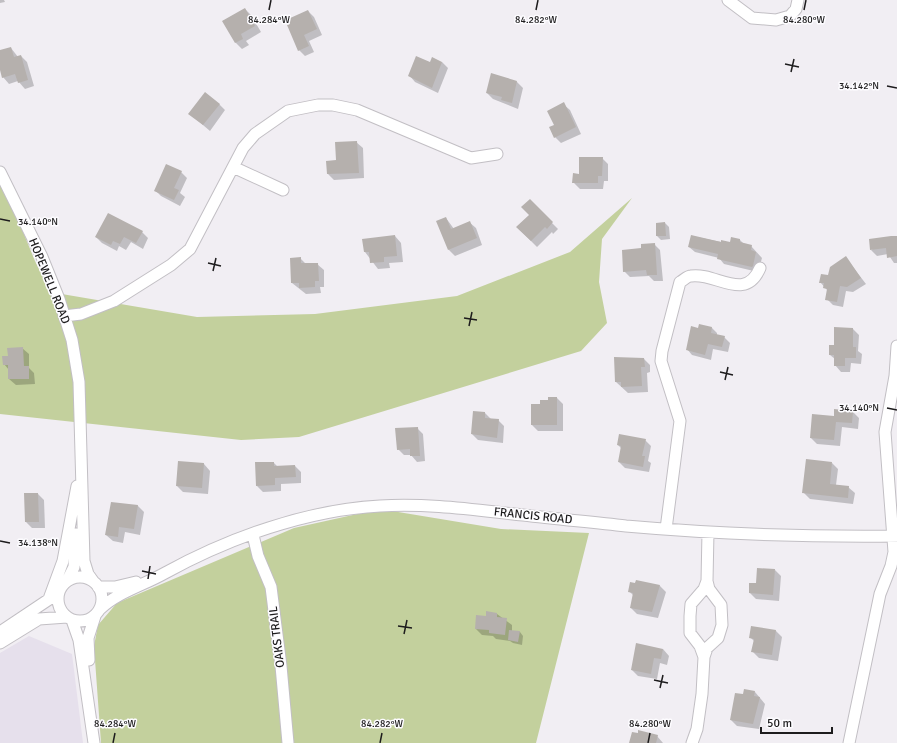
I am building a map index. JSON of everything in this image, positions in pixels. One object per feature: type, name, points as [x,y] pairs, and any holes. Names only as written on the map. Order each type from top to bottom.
[{"type":"street","points":[[728,0],[752,18],[776,20],[790,16],[796,9],[798,0]]},
{"type":"street","points":[[64,316],[81,314],[114,301],[170,265],[190,249],[243,148],[261,130],[288,111],[318,105],[333,105],[357,110],[471,158],[497,154]]},
{"type":"street","points":[[233,167],[283,190]]},
{"type":"street","name":"HOPEWELL ROAD","points":[[0,172],[42,257],[72,340],[79,382],[84,561],[88,574],[96,584]]},
{"type":"street","points":[[666,529],[680,421],[661,361],[662,351],[680,282],[690,276],[702,276],[734,285],[746,284],[756,279],[760,268]]},
{"type":"street","points":[[849,743],[880,594],[891,566],[894,552],[895,536],[885,432],[895,376],[897,346]]},
{"type":"street","name":"HOPEWELL ROAD","points":[[67,582],[73,571],[75,560],[77,486],[81,468]]},
{"type":"street","points":[[49,599],[65,554],[77,486]]},
{"type":"street","name":"FRANCIS ROAD","points":[[96,584],[110,588],[125,585],[179,566],[253,535],[292,521],[321,513],[354,508],[398,505],[448,507],[708,532],[765,535],[895,536]]},
{"type":"street","points":[[692,743],[697,729],[702,694],[704,657],[707,648],[718,638],[722,625],[721,605],[709,589],[707,581],[708,532]]},
{"type":"street","name":"OAKS TRAIL","points":[[253,535],[258,556],[266,573],[273,598],[288,743]]},
{"type":"street","name":"FRANCIS ROAD","points":[[98,613],[116,598],[179,566]]},
{"type":"street","points":[[0,632],[59,592],[67,582],[80,577],[96,584],[102,594],[98,613],[89,631],[88,643],[92,730]]},
{"type":"street","points":[[704,657],[700,646],[690,633],[690,616],[691,604],[704,590],[707,581]]},
{"type":"street","points":[[59,592],[59,606],[69,619],[79,640],[94,743]]},
{"type":"street","points":[[0,643],[39,620],[69,619],[84,621],[98,613]]},
{"type":"shaded area","points":[[29,636],[72,654],[83,743],[0,743],[0,653]]},
{"type":"green space","points":[[0,176],[35,261],[50,292],[197,317],[315,314],[457,296],[570,252],[632,198],[602,239],[599,282],[607,323],[581,351],[299,437],[241,440],[0,414]]},
{"type":"green space","points":[[380,509],[501,529],[589,533],[536,743],[101,743],[94,646],[98,625],[117,603],[294,528]]},
{"type":"building","points":[[245,8],[255,26],[241,34],[243,39],[235,43],[222,21]]},
{"type":"building","points":[[308,10],[317,29],[304,35],[309,46],[298,51],[287,25],[290,24],[288,19]]},
{"type":"building","points":[[11,47],[14,57],[21,55],[28,80],[18,83],[15,74],[2,78],[0,70],[0,50]]},
{"type":"building","points":[[416,56],[430,62],[432,57],[442,62],[432,88],[408,76]]},
{"type":"building","points":[[491,73],[517,81],[512,103],[501,100],[502,97],[486,93]]},
{"type":"building","points":[[205,92],[220,104],[203,125],[188,114]]},
{"type":"building","points":[[564,102],[576,127],[554,138],[549,127],[554,125],[547,111]]},
{"type":"building","points":[[357,141],[359,173],[327,174],[326,161],[336,160],[335,142]]},
{"type":"building","points":[[579,157],[603,157],[602,176],[598,176],[598,183],[572,183],[573,173],[579,174]]},
{"type":"building","points":[[166,164],[182,171],[174,188],[179,190],[174,200],[154,191]]},
{"type":"building","points":[[530,199],[553,222],[547,229],[545,227],[531,241],[516,227],[529,215],[521,207]]},
{"type":"building","points":[[108,213],[143,231],[136,243],[124,237],[120,244],[113,241],[111,245],[95,237]]},
{"type":"building","points":[[446,217],[451,229],[470,221],[477,238],[448,250],[436,221]]},
{"type":"building","points":[[665,222],[666,236],[656,236],[656,223]]},
{"type":"building","points":[[395,235],[397,256],[384,257],[384,262],[370,263],[369,252],[364,252],[362,239]]},
{"type":"building","points":[[691,235],[721,242],[721,240],[730,242],[731,237],[740,239],[740,242],[752,245],[751,250],[756,252],[753,266],[717,259],[718,254],[688,247]]},
{"type":"building","points":[[897,236],[897,256],[887,258],[886,248],[870,250],[869,239]]},
{"type":"building","points":[[655,243],[657,275],[647,275],[646,270],[623,272],[622,250],[641,248],[641,244]]},
{"type":"building","points":[[846,256],[861,278],[847,287],[840,286],[837,302],[825,300],[827,289],[823,288],[824,283],[819,283],[821,274],[828,275],[830,267]]},
{"type":"building","points":[[301,257],[301,263],[318,263],[319,281],[315,281],[315,287],[299,288],[299,283],[291,283],[290,258]]},
{"type":"building","points":[[699,324],[712,327],[711,333],[725,336],[722,347],[708,344],[705,355],[686,350],[691,326],[698,328]]},
{"type":"building","points":[[834,327],[853,328],[853,347],[856,347],[856,358],[845,358],[845,366],[834,366],[834,355],[829,355],[829,345],[834,345]]},
{"type":"building","points":[[23,347],[24,366],[29,366],[29,379],[8,379],[8,365],[3,365],[2,356],[8,356],[7,348]]},
{"type":"building","points":[[614,357],[644,358],[645,367],[641,367],[642,386],[621,387],[621,382],[615,382]]},
{"type":"building","points":[[548,397],[557,397],[557,425],[531,425],[531,404],[540,404],[540,400],[548,400]]},
{"type":"building","points":[[834,409],[853,411],[852,423],[836,422],[834,440],[810,438],[812,414],[834,416]]},
{"type":"building","points":[[473,411],[485,412],[485,418],[499,419],[497,438],[471,434]]},
{"type":"building","points":[[418,427],[420,456],[410,456],[410,449],[397,450],[395,428]]},
{"type":"building","points":[[619,434],[646,439],[642,456],[645,456],[643,467],[618,462],[621,446],[617,445]]},
{"type":"building","points":[[806,459],[832,462],[830,484],[849,486],[848,498],[802,493]]},
{"type":"building","points":[[178,461],[204,463],[202,488],[176,486]]},
{"type":"building","points":[[255,462],[274,462],[274,466],[295,465],[296,477],[275,478],[275,485],[256,486]]},
{"type":"building","points":[[24,493],[38,493],[39,522],[25,522]]},
{"type":"building","points":[[111,502],[138,505],[134,529],[119,527],[118,537],[105,535]]},
{"type":"building","points":[[757,568],[775,569],[773,595],[749,593],[749,583],[756,583]]},
{"type":"building","points":[[636,580],[660,585],[652,612],[630,608],[633,593],[628,592],[630,582],[635,583]]},
{"type":"building","points":[[486,611],[497,613],[497,617],[507,618],[505,635],[489,633],[489,630],[475,629],[476,615],[486,616]]},
{"type":"building","points":[[751,626],[776,630],[772,655],[751,652],[754,639],[749,638]]},
{"type":"building","points":[[509,630],[520,631],[518,642],[508,640]]},
{"type":"building","points":[[636,643],[663,649],[661,659],[654,658],[651,674],[631,670]]},
{"type":"building","points":[[744,689],[755,691],[754,696],[760,697],[753,724],[730,720],[735,693],[743,694]]},
{"type":"building","points":[[638,730],[658,735],[656,743],[629,743],[632,732],[638,733]]}]
